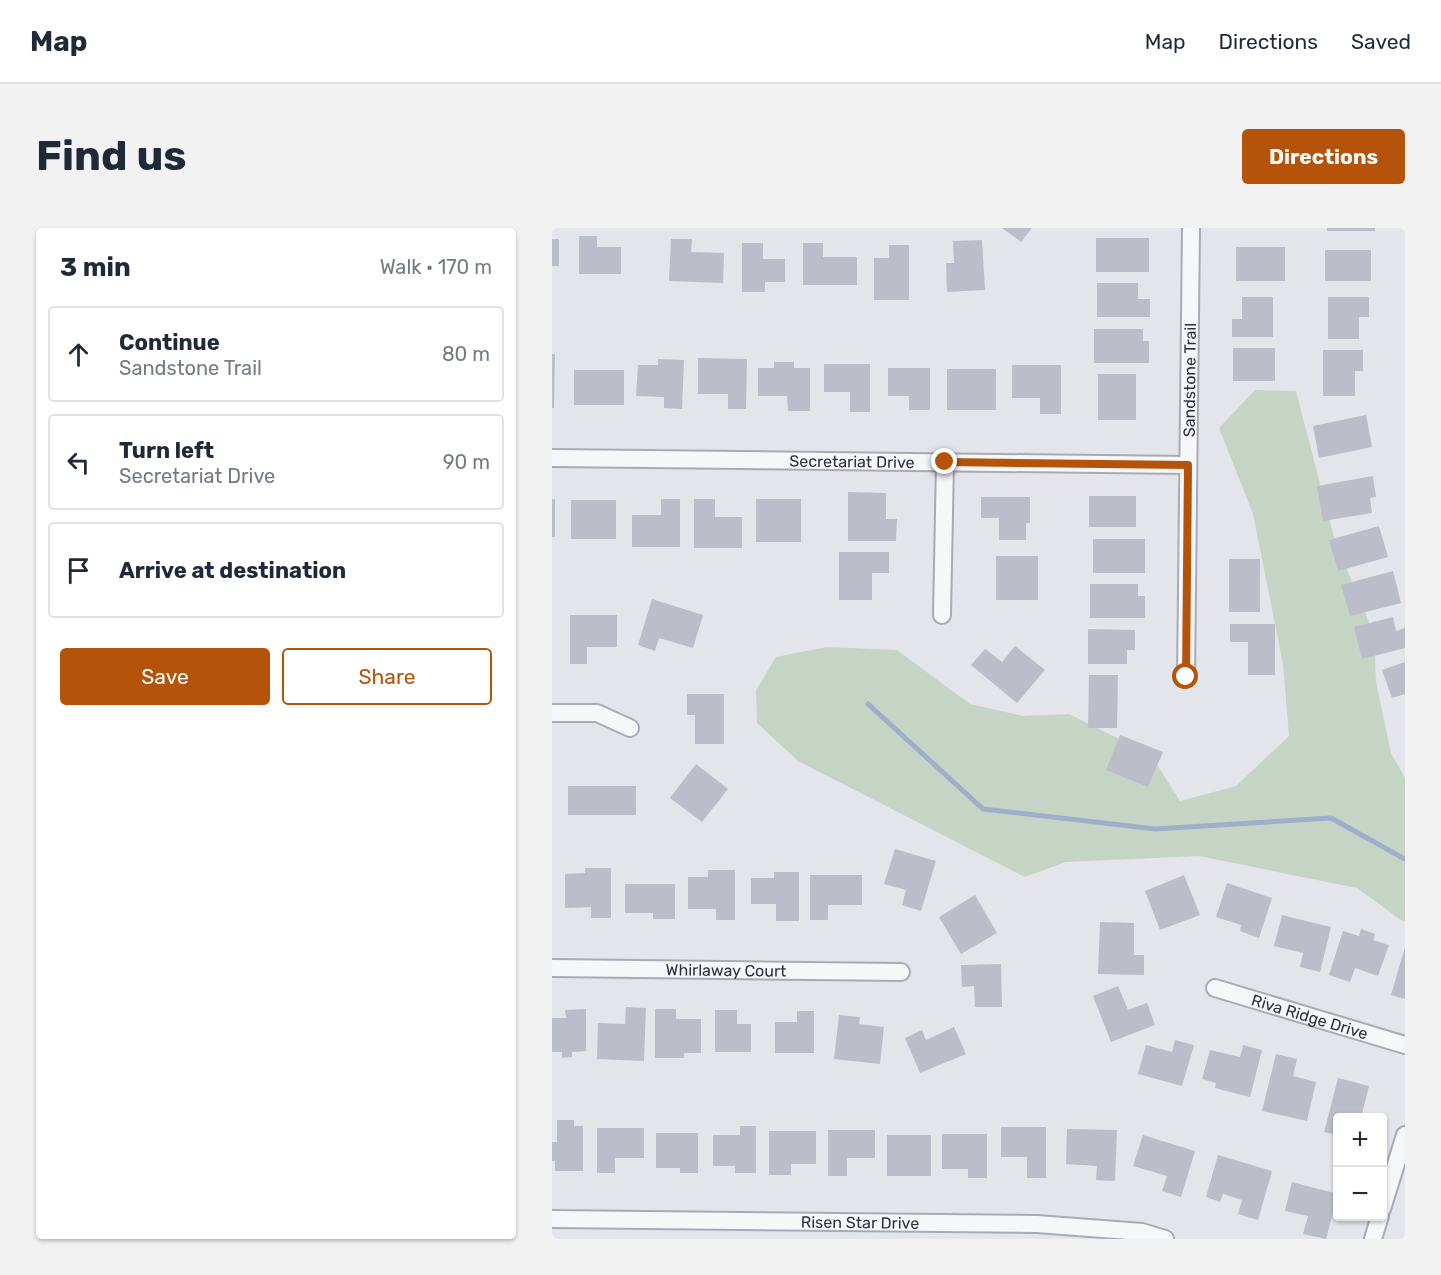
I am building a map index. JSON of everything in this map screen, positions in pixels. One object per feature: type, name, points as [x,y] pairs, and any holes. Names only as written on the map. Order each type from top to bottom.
[{"type":"street","name":"Sandstone Trail","points":[[1186,677],[1191,228]]},
{"type":"street","name":"Secretariat Drive","points":[[552,458],[1188,465]]},
{"type":"street","points":[[942,615],[945,462]]},
{"type":"street","points":[[552,713],[597,713],[630,728]]},
{"type":"street","name":"Whirlaway Court","points":[[552,968],[901,972]]},
{"type":"street","name":"Riva Ridge Drive","points":[[1215,988],[1405,1045]]},
{"type":"street","points":[[1387,1196],[1405,1135]]},
{"type":"street","name":"Risen Star Drive","points":[[552,1218],[1037,1232],[1142,1232],[1165,1239]]},
{"type":"street","points":[[1373,1239],[1378,1221]]},
{"type":"green space","points":[[1255,390],[1296,391],[1335,541],[1374,634],[1376,682],[1391,753],[1405,778],[1405,921],[1357,888],[1199,856],[1066,862],[1025,877],[798,761],[757,723],[756,690],[776,657],[827,647],[897,650],[970,704],[1023,716],[1069,714],[1151,755],[1180,801],[1236,786],[1289,736],[1283,664],[1253,514],[1219,428]]},
{"type":"building","points":[[1002,228],[1032,228],[1021,242]]},
{"type":"building","points":[[1327,228],[1375,228],[1375,231],[1327,231]]},
{"type":"building","points":[[579,236],[597,236],[597,247],[621,247],[621,274],[579,274]]},
{"type":"building","points":[[1096,238],[1149,238],[1149,272],[1096,272]]},
{"type":"building","points":[[552,239],[559,239],[559,266],[552,266]]},
{"type":"building","points":[[671,239],[692,239],[691,252],[724,253],[723,283],[669,281]]},
{"type":"building","points":[[982,240],[985,290],[947,292],[946,263],[954,263],[953,241]]},
{"type":"building","points":[[742,243],[763,243],[763,259],[785,259],[785,282],[765,282],[765,292],[742,292]]},
{"type":"building","points":[[803,243],[823,243],[823,257],[857,257],[857,285],[803,285]]},
{"type":"building","points":[[889,245],[909,245],[909,300],[874,300],[874,258],[889,258]]},
{"type":"building","points":[[1236,247],[1285,247],[1285,281],[1236,281]]},
{"type":"building","points":[[1325,250],[1371,250],[1371,281],[1325,281]]},
{"type":"building","points":[[1097,283],[1138,283],[1138,299],[1150,299],[1150,317],[1097,317]]},
{"type":"building","points":[[1242,297],[1273,297],[1273,337],[1232,337],[1232,319],[1242,319]]},
{"type":"building","points":[[1328,297],[1369,297],[1369,317],[1359,317],[1359,339],[1328,339]]},
{"type":"building","points":[[1094,329],[1143,329],[1143,341],[1149,341],[1149,363],[1094,363]]},
{"type":"building","points":[[1233,348],[1275,348],[1275,381],[1233,381]]},
{"type":"building","points":[[1323,350],[1363,350],[1363,371],[1355,371],[1355,396],[1323,396]]},
{"type":"building","points":[[552,354],[555,354],[554,408],[552,408]]},
{"type":"building","points":[[698,358],[747,359],[746,409],[728,409],[728,394],[698,394]]},
{"type":"building","points":[[658,359],[684,360],[682,409],[664,408],[664,397],[636,396],[638,365],[658,365]]},
{"type":"building","points":[[774,362],[794,362],[794,368],[810,368],[810,411],[788,411],[787,396],[758,396],[758,368],[774,368]]},
{"type":"building","points":[[824,364],[870,364],[870,412],[850,412],[850,392],[824,392]]},
{"type":"building","points":[[1012,365],[1061,365],[1061,414],[1040,414],[1040,398],[1012,398]]},
{"type":"building","points":[[888,368],[930,368],[930,410],[909,410],[909,396],[888,396]]},
{"type":"building","points":[[947,369],[996,369],[996,410],[947,410]]},
{"type":"building","points":[[574,370],[624,370],[624,405],[574,405]]},
{"type":"building","points":[[1098,374],[1136,374],[1136,420],[1098,420]]},
{"type":"building","points":[[1366,415],[1372,447],[1319,458],[1313,426]]},
{"type":"building","points":[[1373,476],[1376,497],[1370,498],[1372,513],[1323,521],[1317,486]]},
{"type":"building","points":[[848,492],[886,493],[886,519],[897,519],[896,541],[848,541]]},
{"type":"building","points":[[1089,496],[1136,496],[1136,527],[1089,527]]},
{"type":"building","points":[[981,497],[1030,497],[1030,523],[1026,523],[1026,540],[999,540],[999,518],[981,518]]},
{"type":"building","points":[[552,499],[555,499],[555,537],[552,537]]},
{"type":"building","points":[[661,499],[680,499],[680,547],[632,547],[632,515],[661,515]]},
{"type":"building","points":[[694,499],[715,499],[715,517],[742,517],[742,548],[694,548]]},
{"type":"building","points":[[756,499],[801,499],[801,542],[756,542]]},
{"type":"building","points":[[571,500],[616,500],[616,539],[571,539]]},
{"type":"building","points":[[1379,526],[1388,557],[1338,571],[1329,540]]},
{"type":"building","points":[[1093,539],[1145,539],[1145,573],[1093,573]]},
{"type":"building","points":[[839,552],[889,552],[889,573],[872,573],[872,600],[839,600]]},
{"type":"building","points":[[996,556],[1038,556],[1038,600],[996,600]]},
{"type":"building","points":[[1229,559],[1260,559],[1260,612],[1229,612]]},
{"type":"building","points":[[1393,571],[1401,603],[1350,616],[1341,585]]},
{"type":"building","points":[[1090,584],[1138,584],[1138,596],[1145,596],[1145,618],[1090,618]]},
{"type":"building","points":[[652,599],[703,615],[693,648],[659,638],[655,651],[638,645]]},
{"type":"building","points":[[570,615],[617,615],[617,647],[587,647],[587,664],[570,664]]},
{"type":"building","points":[[1393,617],[1396,631],[1405,628],[1405,648],[1362,659],[1354,627]]},
{"type":"building","points":[[1230,624],[1275,624],[1275,675],[1248,675],[1248,642],[1230,642]]},
{"type":"building","points":[[1088,629],[1135,630],[1135,650],[1127,650],[1127,664],[1088,664]]},
{"type":"building","points":[[1015,646],[1045,670],[1017,703],[971,665],[985,649],[1002,662]]},
{"type":"building","points":[[1405,662],[1405,694],[1392,698],[1382,670]]},
{"type":"building","points":[[1089,675],[1118,675],[1117,728],[1088,728]]},
{"type":"building","points":[[687,694],[724,694],[724,744],[695,744],[695,715],[687,715]]},
{"type":"building","points":[[1120,735],[1163,752],[1148,787],[1106,770]]},
{"type":"building","points":[[696,764],[728,789],[702,822],[670,798]]},
{"type":"building","points":[[568,786],[636,786],[636,815],[568,815]]},
{"type":"building","points":[[895,849],[936,861],[921,911],[902,905],[906,890],[884,884]]},
{"type":"building","points":[[585,868],[611,868],[611,918],[591,918],[591,907],[565,908],[565,874],[585,873]]},
{"type":"building","points":[[708,870],[735,870],[735,920],[716,920],[716,909],[688,909],[688,877],[708,877]]},
{"type":"building","points":[[774,872],[799,872],[799,921],[776,921],[776,904],[751,904],[751,878],[774,878]]},
{"type":"building","points":[[810,875],[862,875],[862,905],[828,905],[828,920],[810,920]]},
{"type":"building","points":[[1184,875],[1200,915],[1160,930],[1145,891]]},
{"type":"building","points":[[1227,883],[1272,898],[1259,938],[1240,931],[1241,925],[1216,917]]},
{"type":"building","points":[[625,884],[675,884],[675,919],[653,919],[653,913],[625,913]]},
{"type":"building","points":[[975,895],[997,933],[961,954],[939,917]]},
{"type":"building","points":[[1282,915],[1331,927],[1320,972],[1300,967],[1303,953],[1274,946]]},
{"type":"building","points":[[1100,922],[1134,923],[1134,955],[1144,955],[1144,975],[1098,974]]},
{"type":"building","points":[[1361,929],[1375,934],[1373,940],[1389,945],[1378,976],[1355,968],[1350,982],[1329,975],[1343,931],[1359,936]]},
{"type":"building","points":[[1405,947],[1405,999],[1391,995]]},
{"type":"building","points":[[1001,964],[1002,1007],[975,1007],[974,986],[962,987],[961,965]]},
{"type":"building","points":[[1118,986],[1128,1010],[1147,1003],[1155,1025],[1111,1042],[1093,996]]},
{"type":"building","points":[[626,1007],[646,1008],[644,1061],[597,1059],[598,1023],[625,1024]]},
{"type":"building","points":[[586,1009],[586,1051],[572,1052],[572,1057],[562,1058],[562,1052],[552,1052],[552,1018],[566,1018],[565,1010]]},
{"type":"building","points":[[655,1009],[676,1009],[676,1019],[701,1019],[701,1053],[684,1053],[684,1058],[655,1058]]},
{"type":"building","points":[[715,1010],[737,1010],[737,1024],[751,1024],[751,1052],[715,1052]]},
{"type":"building","points":[[797,1011],[814,1011],[814,1053],[775,1053],[775,1022],[797,1022]]},
{"type":"building","points":[[839,1015],[860,1017],[859,1024],[884,1027],[880,1064],[834,1059]]},
{"type":"building","points":[[954,1027],[966,1054],[920,1073],[905,1038],[922,1030],[926,1040]]},
{"type":"building","points":[[1175,1040],[1194,1045],[1182,1086],[1138,1074],[1146,1045],[1172,1052]]},
{"type":"building","points":[[1243,1045],[1262,1050],[1250,1097],[1215,1088],[1216,1083],[1202,1079],[1210,1050],[1240,1057]]},
{"type":"building","points":[[1276,1054],[1297,1059],[1293,1076],[1316,1082],[1307,1121],[1262,1111]]},
{"type":"building","points":[[1338,1078],[1369,1086],[1362,1113],[1333,1113],[1333,1134],[1324,1132]]},
{"type":"building","points":[[557,1120],[574,1120],[574,1126],[583,1126],[583,1171],[555,1171],[555,1161],[552,1161],[552,1142],[557,1142]]},
{"type":"building","points":[[740,1126],[756,1126],[756,1173],[735,1173],[735,1166],[713,1166],[713,1135],[740,1135]]},
{"type":"building","points":[[1001,1127],[1046,1127],[1046,1178],[1027,1178],[1027,1157],[1001,1157]]},
{"type":"building","points":[[597,1128],[644,1128],[644,1158],[615,1158],[615,1173],[597,1173]]},
{"type":"building","points":[[1067,1129],[1117,1130],[1115,1181],[1096,1180],[1097,1166],[1066,1164]]},
{"type":"building","points":[[828,1130],[875,1130],[875,1158],[847,1158],[847,1176],[828,1176]]},
{"type":"building","points":[[769,1131],[816,1131],[816,1164],[791,1164],[791,1175],[769,1175]]},
{"type":"building","points":[[656,1133],[698,1133],[698,1173],[680,1173],[680,1168],[656,1168]]},
{"type":"building","points":[[942,1134],[987,1134],[987,1178],[968,1178],[968,1169],[942,1169]]},
{"type":"building","points":[[887,1135],[931,1135],[931,1176],[887,1176]]},
{"type":"building","points":[[1143,1135],[1195,1151],[1181,1197],[1162,1191],[1167,1176],[1133,1166]]},
{"type":"building","points":[[1218,1155],[1272,1171],[1258,1220],[1238,1214],[1242,1200],[1223,1194],[1220,1202],[1206,1197]]},
{"type":"building","points":[[1292,1182],[1333,1193],[1333,1213],[1326,1239],[1303,1234],[1308,1216],[1285,1211]]},
{"type":"waterway","points":[[868,704],[983,809],[1155,829],[1331,818],[1405,859]]},
{"type":"route","points":[[945,462],[1188,465],[1186,677]]}]
